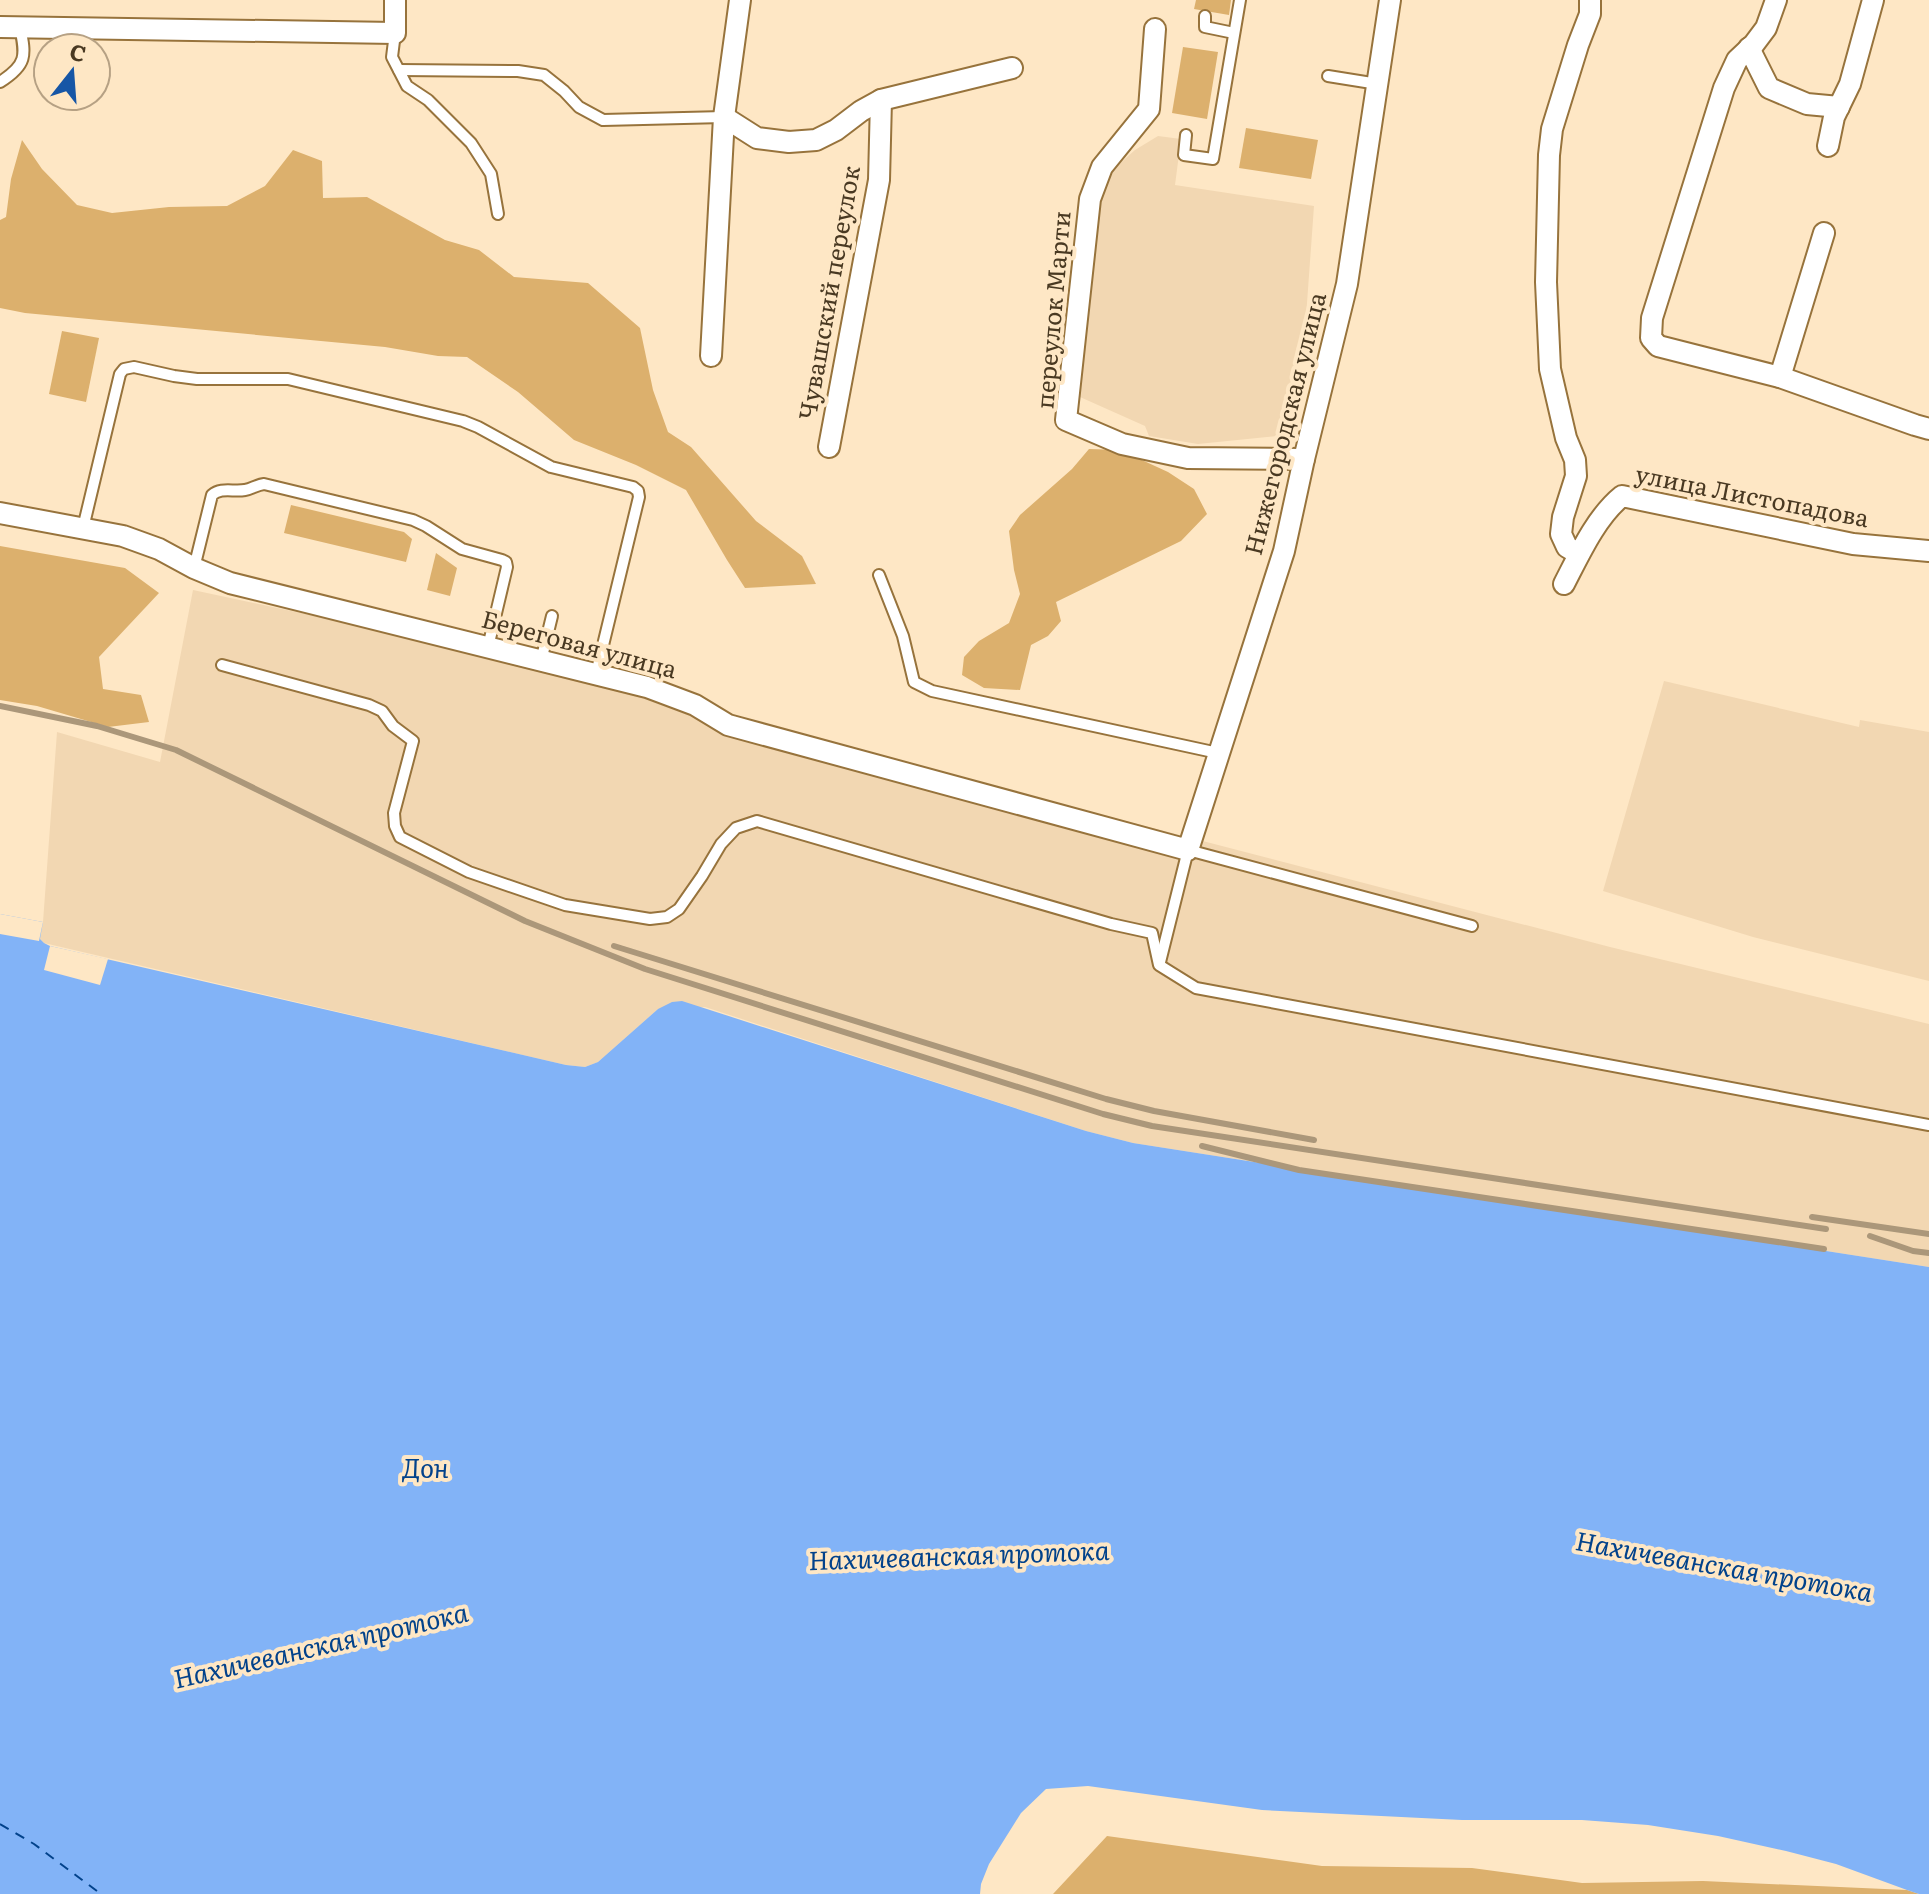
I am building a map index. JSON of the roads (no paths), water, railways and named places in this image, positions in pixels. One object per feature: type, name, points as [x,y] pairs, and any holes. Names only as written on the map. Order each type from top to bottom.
[{"type":"street","points":[[10,27],[395,33],[395,0]]},
{"type":"street","points":[[711,356],[724,117],[740,0]]},
{"type":"street","name":"Нижегородская улица","points":[[1188,850],[1284,551],[1347,284],[1390,0]]},
{"type":"street","points":[[1579,554],[1567,547],[1561,534],[1576,476],[1575,460],[1566,438],[1550,369],[1546,282],[1552,129],[1590,14],[1590,0]]},
{"type":"street","points":[[1776,0],[1766,28],[1737,60],[1724,88],[1652,318],[1651,338],[1658,346],[1780,377],[1929,429]]},
{"type":"street","points":[[1828,146],[1834,117],[1850,84],[1873,0]]},
{"type":"street","name":"переулок Марти","points":[[1155,29],[1149,109],[1102,167],[1090,199],[1066,420],[1122,444],[1188,458],[1304,459]]},
{"type":"street","points":[[1749,48],[1769,88],[1807,104],[1839,107]]},
{"type":"street","name":"Чувашский переулок","points":[[724,117],[757,138],[789,142],[816,140],[881,100],[1012,68]]},
{"type":"street","name":"Чувашский переулок","points":[[829,447],[879,180],[881,100]]},
{"type":"street","points":[[1780,377],[1824,233]]},
{"type":"street","name":"улица Листопадова","points":[[1564,584],[1610,505],[1622,496],[1853,544],[1929,551]]},
{"type":"street","name":"Береговая улица","points":[[0,513],[123,536],[142,536],[194,568],[230,583],[647,687],[695,705],[728,725],[1188,850]]},
{"type":"lane","points":[[1186,135],[1184,155],[1213,159],[1240,0]]},
{"type":"lane","points":[[1205,16],[1205,27],[1234,33]]},
{"type":"lane","points":[[0,82],[17,70],[25,50],[10,27]]},
{"type":"lane","points":[[395,33],[392,57],[407,86],[428,100],[471,143],[491,174],[498,214]]},
{"type":"lane","points":[[399,70],[518,71],[544,75],[579,107],[603,120],[724,117]]},
{"type":"lane","points":[[1328,76],[1378,84]]},
{"type":"lane","points":[[83,528],[120,374],[124,369],[134,367],[197,379],[288,379],[463,421],[551,467],[633,487],[638,491],[596,674]]},
{"type":"lane","points":[[194,568],[212,495],[218,490],[246,490],[264,484],[413,520],[462,549],[506,562],[488,647]]},
{"type":"lane","points":[[879,575],[903,636],[914,682],[932,691],[1218,753]]},
{"type":"lane","points":[[541,661],[552,616]]},
{"type":"lane","points":[[222,665],[382,711],[393,726],[413,741],[394,813],[400,837],[469,872],[565,905],[650,919],[667,917],[679,909],[721,844],[736,828],[757,821],[1111,924],[1152,933],[1159,965],[1196,988],[1929,1125]]},
{"type":"lane","points":[[1159,965],[1188,850],[1472,926]]},
{"type":"water","name":"Дон","points":[[0,914],[43,922],[40,939],[50,946],[566,1065],[585,1067],[598,1062],[658,1009],[682,1001],[1086,1131],[1133,1143],[1929,1267],[1929,1894],[1919,1894],[1836,1864],[1786,1851],[1648,1825],[1582,1820],[1462,1820],[1262,1810],[1088,1786],[1046,1789],[1021,1813],[989,1864],[980,1894],[0,1894]]},
{"type":"railway","points":[[0,706],[97,726],[176,750],[525,921],[645,969],[1103,1114],[1152,1126],[1826,1229]]},
{"type":"railway","points":[[614,946],[1106,1099],[1154,1111],[1314,1140]]},
{"type":"railway","points":[[1202,1146],[1299,1170],[1824,1249]]},
{"type":"railway","points":[[1812,1217],[1929,1234]]},
{"type":"railway","points":[[1870,1236],[1913,1251],[1929,1253]]},
{"type":"water label","name":"Нахичеванская протока","points":[[959,1556]]},
{"type":"water label","name":"Нахичеванская протока","points":[[1724,1567]]},
{"type":"water label","name":"Нахичеванская протока","points":[[321,1646]]}]
